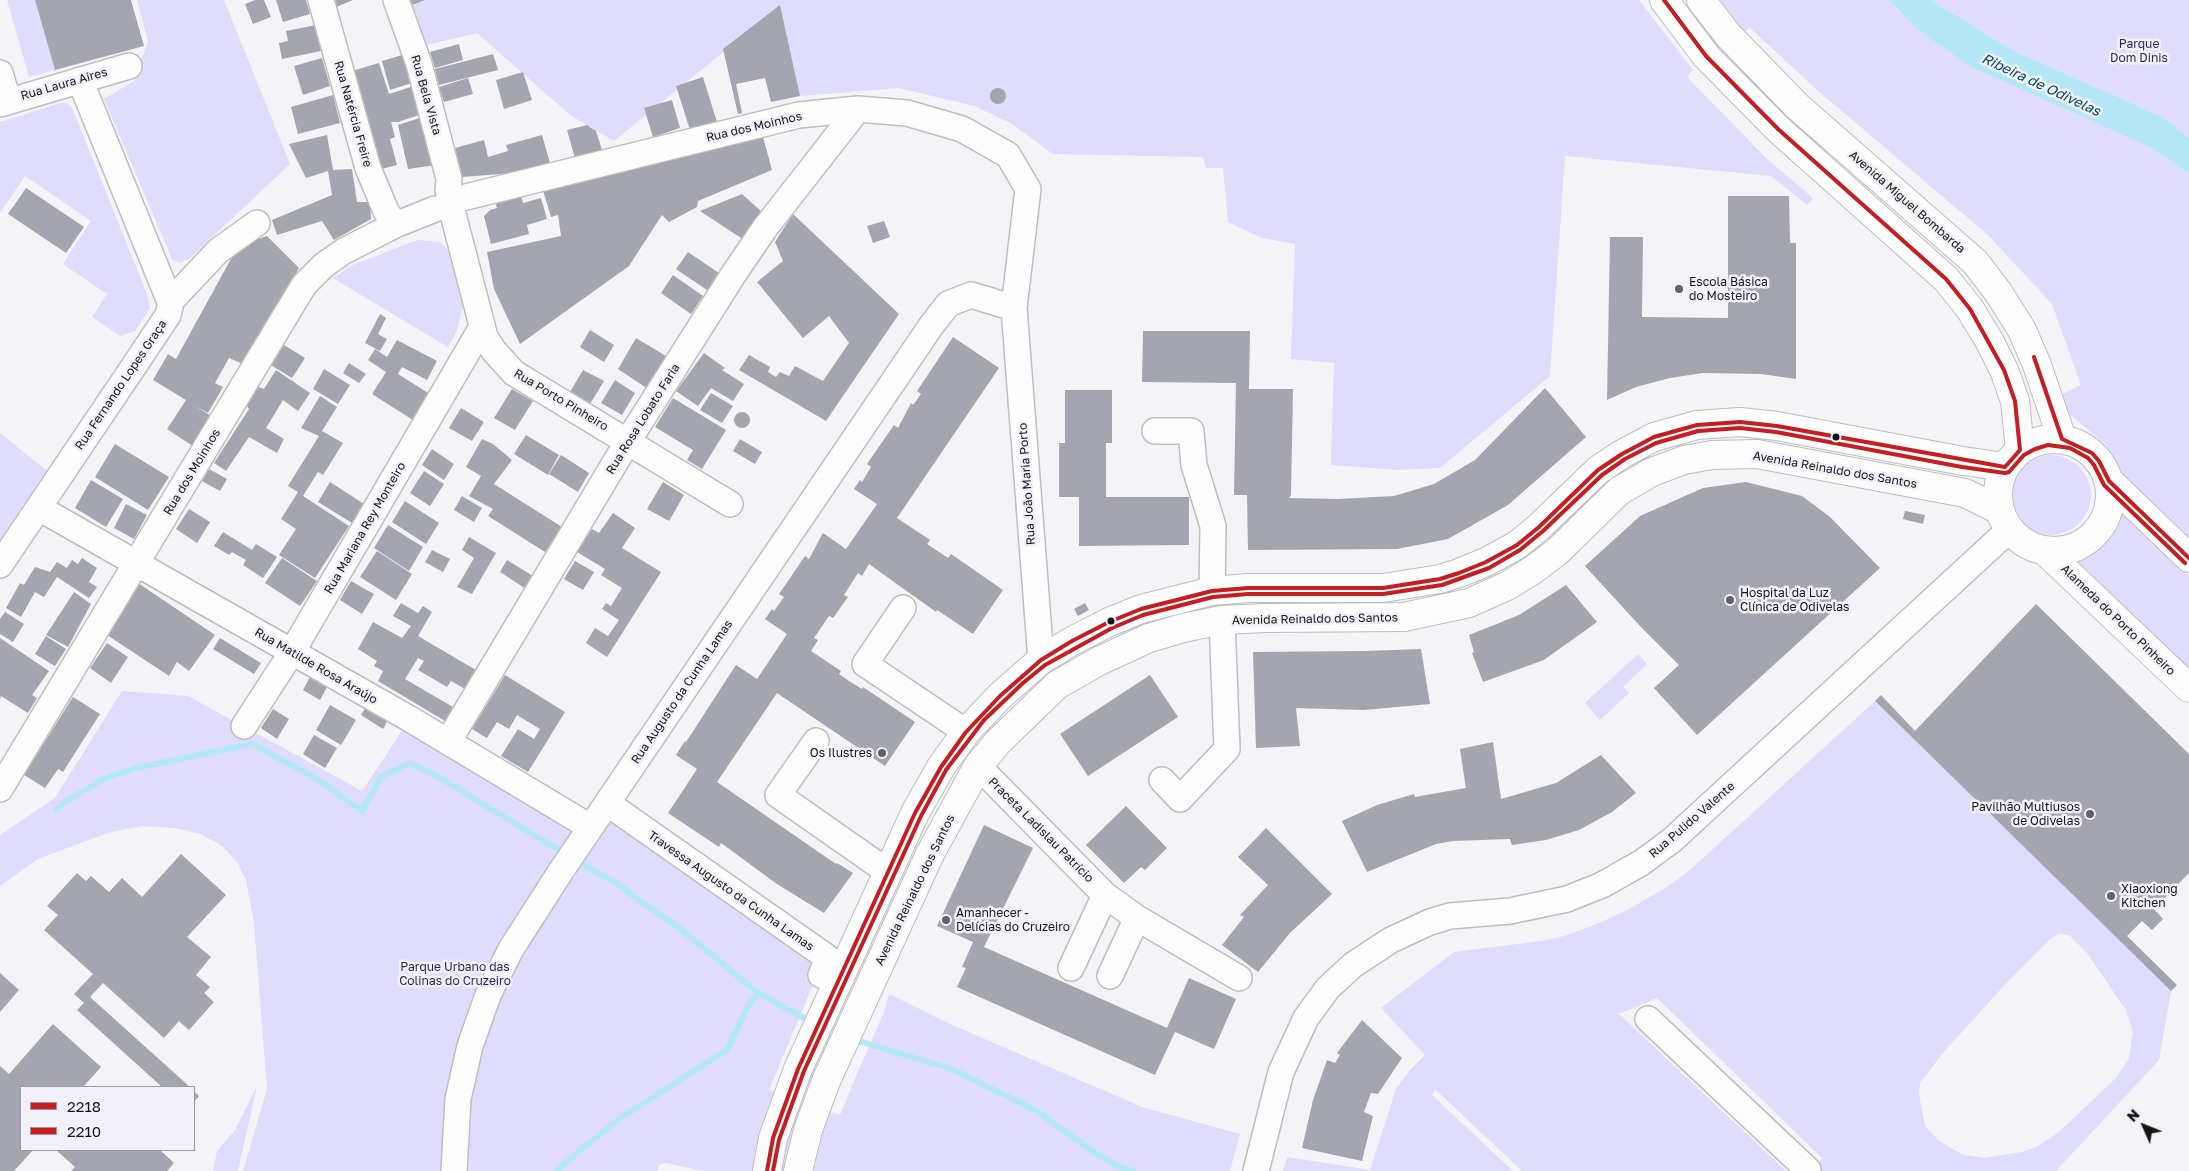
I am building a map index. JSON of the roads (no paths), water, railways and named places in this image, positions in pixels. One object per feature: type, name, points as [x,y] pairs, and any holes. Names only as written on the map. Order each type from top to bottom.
[{"type":"main road","points":[[1664,0],[1706,56],[1778,129],[1952,286],[1975,317],[2004,370],[2015,401],[2012,459]]},
{"type":"main road","name":"Avenida Miguel Bombarda","points":[[1701,0],[1728,35],[1797,106],[1975,262],[1998,292],[2022,330],[2037,364],[2062,439]]},
{"type":"main road","points":[[767,1171],[773,1138],[798,1070],[835,985],[920,805],[941,767],[966,732],[1000,696],[1041,660],[1109,622],[1158,604],[1212,591],[1248,588],[1383,588],[1440,579],[1459,573],[1486,562],[1517,545],[1539,528],[1598,470],[1622,454],[1654,437],[1697,425],[1740,422],[1777,426],[1956,460],[2012,459]]},
{"type":"main road","points":[[2109,481],[2110,498],[2107,514],[2096,533],[2078,546],[2057,552],[2046,552],[2032,548],[2019,540],[2004,520],[1997,495],[1999,481],[2012,459],[2040,441],[2062,439],[2072,442],[2092,453],[2099,461],[2109,481],[2189,558]]},
{"type":"main road","name":"Avenida Reinaldo dos Santos","points":[[798,1171],[808,1130],[826,1081],[930,854],[978,766],[998,742],[1057,685],[1119,651],[1149,638],[1183,628],[1222,620],[1404,617],[1469,603],[1507,586],[1540,565],[1558,551],[1619,491],[1652,472],[1684,460],[1712,454],[1757,454],[1964,493],[2004,520]]},
{"type":"main road","name":"Alameda do Porto Pinheiro","points":[[2046,552],[2189,688]]},
{"type":"street","name":"Rua Natércia Freire","points":[[321,0],[368,168],[386,211],[395,225]]},
{"type":"street","name":"Rua Bela Vista","points":[[396,0],[428,98],[448,179],[448,204]]},
{"type":"street","name":"Rua Laura Aires","points":[[4,102],[128,66]]},
{"type":"street","points":[[0,73],[4,102]]},
{"type":"street","points":[[80,80],[170,302],[218,251],[257,223]]},
{"type":"street","name":"Rua dos Moinhos","points":[[0,789],[304,285],[324,265],[344,251],[395,225],[448,204],[799,115],[858,109],[906,113],[962,128],[1008,155],[1028,189],[1014,308]]},
{"type":"street","name":"Rua Rosa Lobato Faria","points":[[448,742],[628,441],[765,228],[858,109]]},
{"type":"street","name":"Rua Porto Pinheiro","points":[[448,204],[482,327],[489,344],[514,373],[730,504]]},
{"type":"street","name":"Rua Augusto da Cunha Lamas","points":[[454,1171],[458,1099],[470,1046],[488,995],[511,949],[561,871],[925,334],[948,304],[971,295],[1014,308]]},
{"type":"street","name":"Rua Fernando Lopes Graça","points":[[0,565],[159,329],[168,315],[170,302]]},
{"type":"street","name":"Rua João Maria Porto","points":[[1014,308],[1041,660]]},
{"type":"street","name":"Rua Mariana Rey Monteiro","points":[[244,726],[292,652],[482,327]]},
{"type":"street","points":[[1155,431],[1191,431],[1194,465],[1213,526],[1212,591]]},
{"type":"street","name":"Rua Matilde Rosa Araújo","points":[[39,508],[448,742],[590,827]]},
{"type":"street","name":"Rua Pulido Valente","points":[[1256,1171],[1281,1072],[1306,1018],[1328,988],[1353,965],[1386,943],[1430,922],[1450,916],[1510,910],[1566,899],[1602,886],[1641,863],[1671,841],[1698,817],[2004,520]]},
{"type":"street","points":[[902,608],[865,664],[966,732]]},
{"type":"street","points":[[1162,780],[1180,799],[1227,749],[1222,620]]},
{"type":"street","points":[[816,741],[778,795],[888,872]]},
{"type":"street","name":"Praceta Ladislau Patrício","points":[[978,766],[1105,895],[1136,918],[1239,978]]},
{"type":"street","name":"Travessa Augusto da Cunha Lamas","points":[[606,803],[828,958],[822,975],[835,985]]},
{"type":"street","points":[[1071,968],[1105,895]]},
{"type":"street","points":[[1110,976],[1136,918]]},
{"type":"street","points":[[1648,1019],[1808,1170]]},
{"type":"water","name":"Ribeira de Odivelas","points":[[1888,0],[1931,0],[2014,51],[2164,118],[2189,138],[2189,174],[2152,148],[1974,68],[1922,33]]},
{"type":"waterway","points":[[57,809],[68,800],[106,778],[136,768],[252,744],[315,778],[362,811],[381,777],[410,763],[435,775],[567,855]]},
{"type":"waterway","points":[[575,860],[614,882],[683,931],[758,993]]},
{"type":"waterway","points":[[557,1171],[622,1117],[727,1050],[747,1008],[758,993],[813,1023]]},
{"type":"waterway","points":[[852,1039],[952,1069],[1035,1110],[1095,1153],[1117,1166],[1133,1171]]},
{"type":"place","name":"Escola Básica do Mosteiro","points":[[1679,289]]},
{"type":"place","name":"Hospital da Luz Clínica de Odivelas","points":[[1730,600]]},
{"type":"place","name":"Os Ilustres","points":[[882,753]]},
{"type":"place","name":"Pavilhão Multiusos de Odivelas","points":[[2090,814]]},
{"type":"place","name":"Xiaoxiong Kitchen","points":[[2111,896]]},
{"type":"place","name":"Amanhecer - Delícias do Cruzeiro","points":[[946,920]]},
{"type":"park label","name":"Parque Dom Dinis","points":[[2139,51]]},
{"type":"park label","name":"Parque Urbano das Colinas do Cruzeiro","points":[[455,974]]}]
